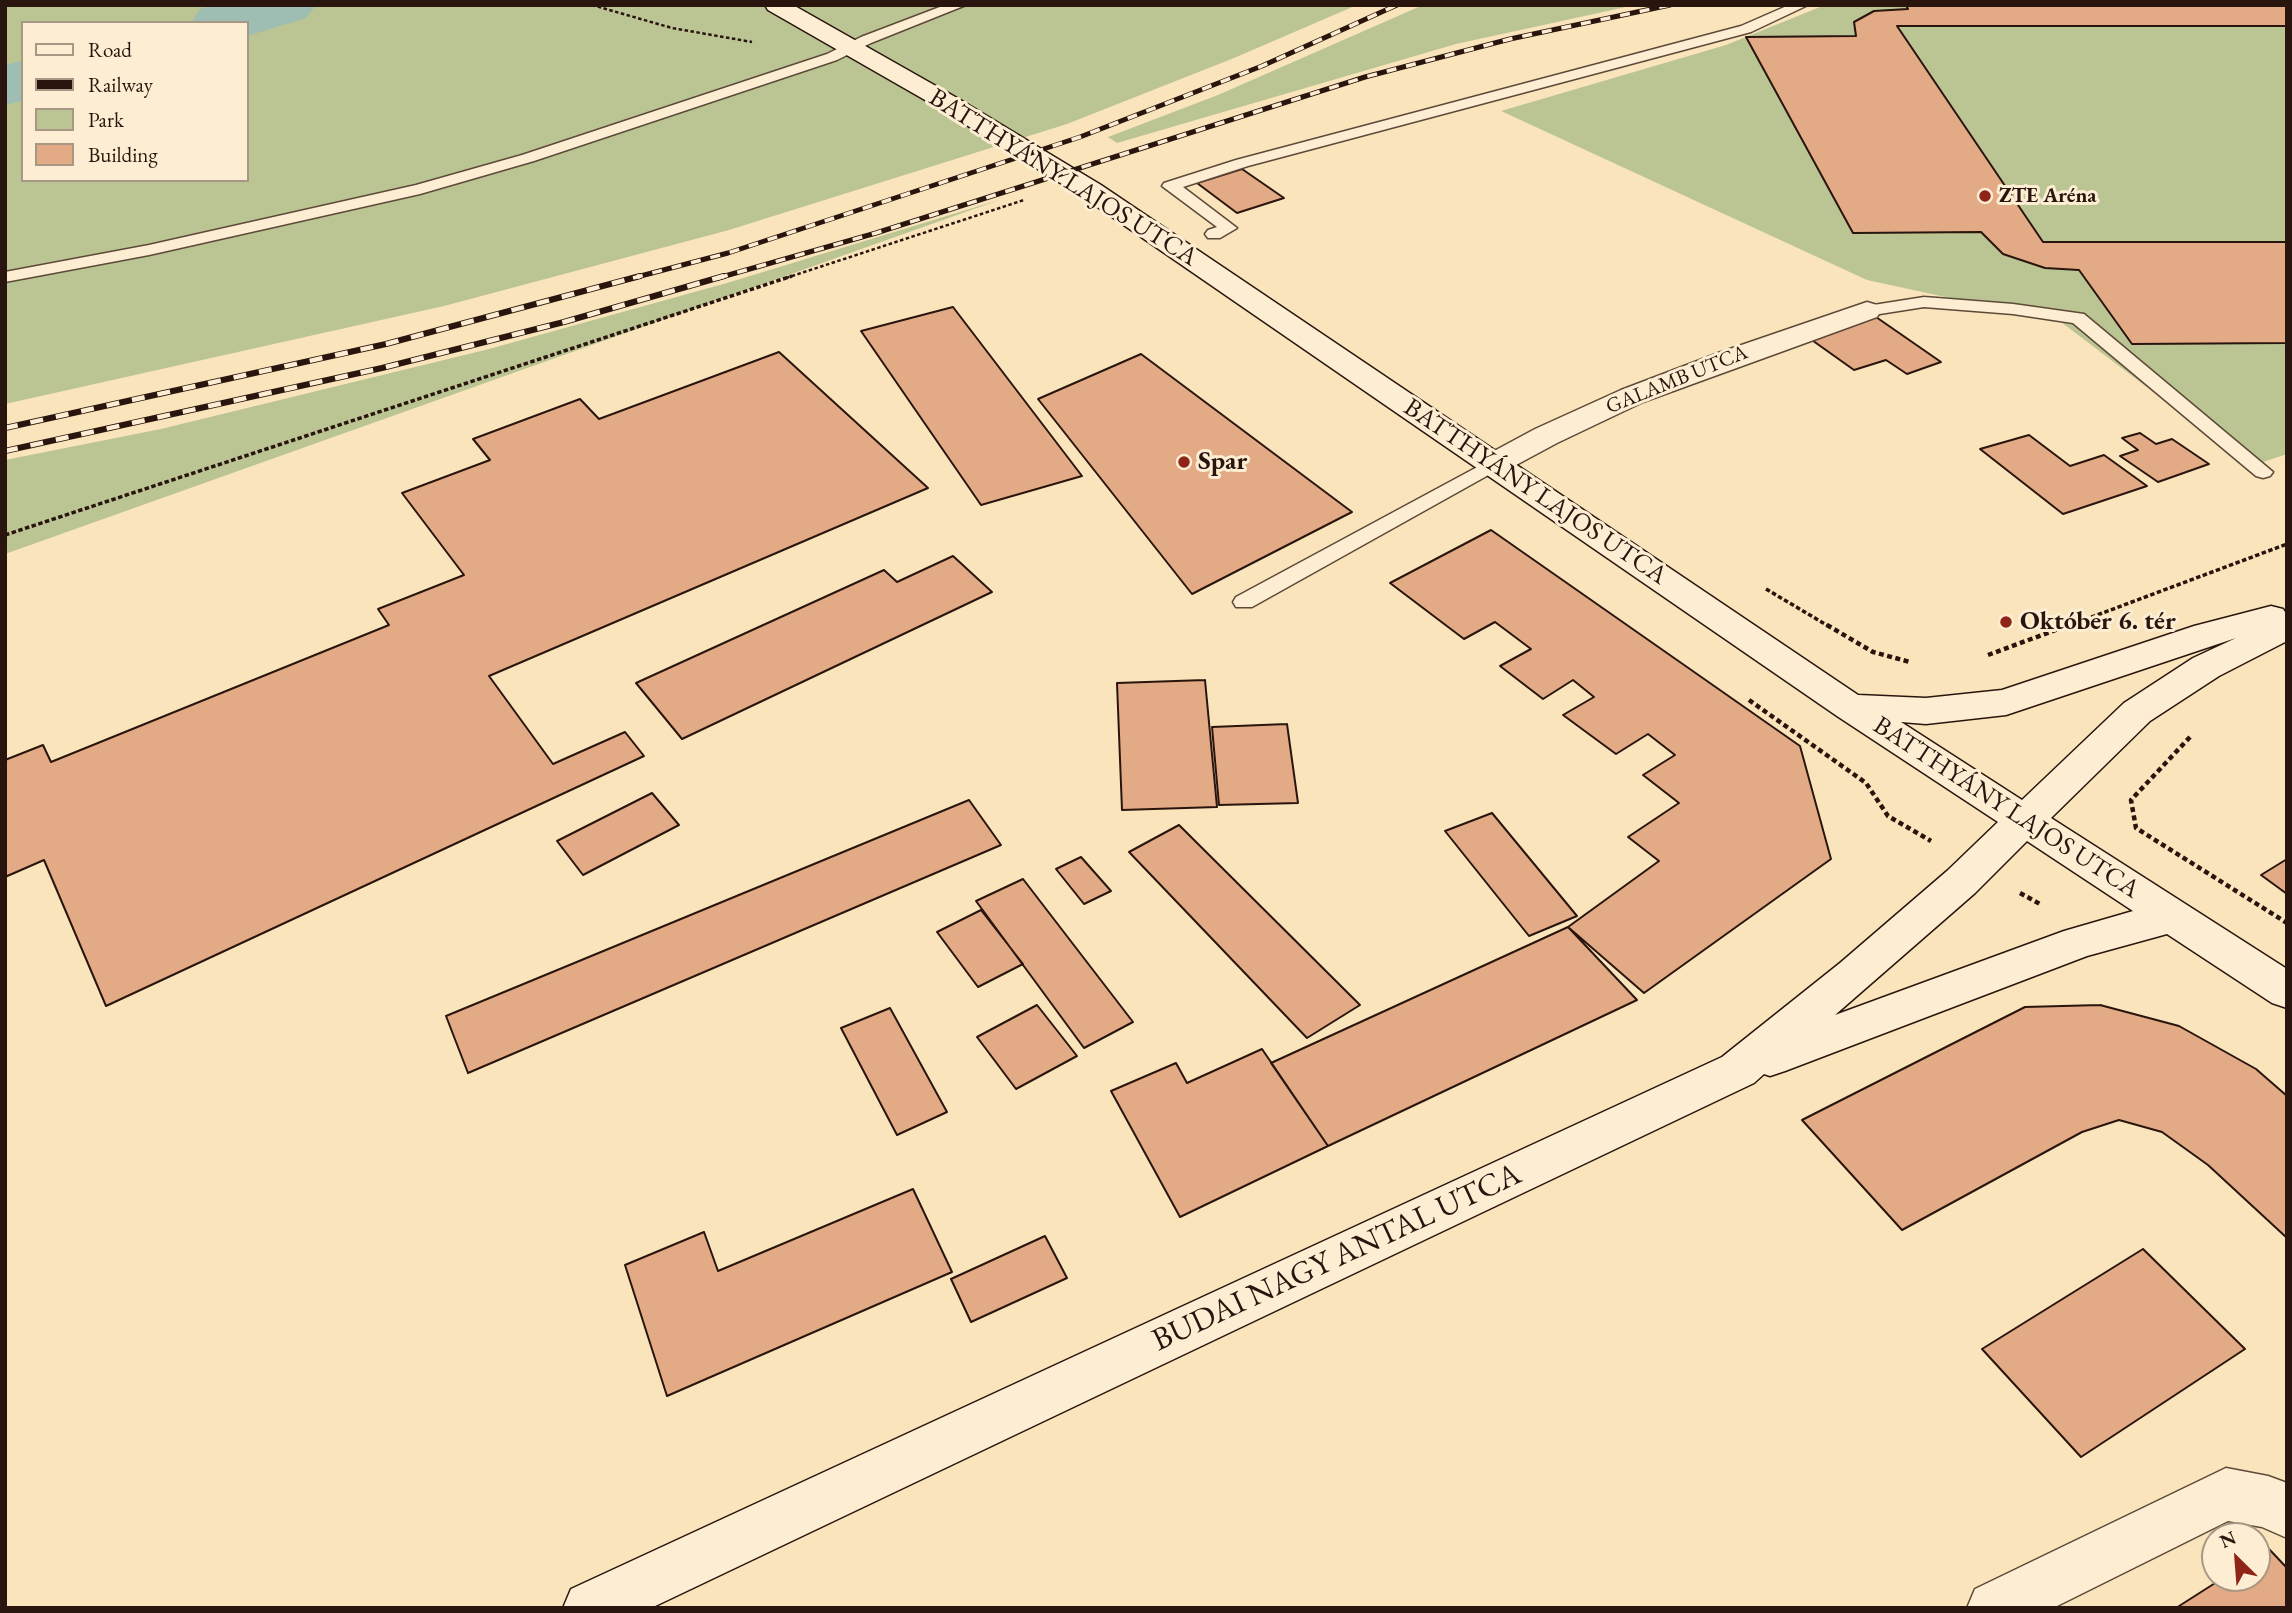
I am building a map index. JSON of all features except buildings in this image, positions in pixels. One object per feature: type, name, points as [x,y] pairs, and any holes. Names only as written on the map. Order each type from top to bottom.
[{"type":"street","name":"BATTHYÁNY LAJOS UTCA","points":[[776,5],[806,22],[841,52],[1092,191],[1850,707],[2287,991]]},
{"type":"street","name":"GALAMB UTCA","points":[[1494,464],[1546,436],[1632,396],[1731,358],[1867,312]]},
{"type":"street","points":[[1850,707],[1926,712],[1980,708],[2006,702],[2206,634],[2287,613]]},
{"type":"street","points":[[2025,819],[2137,712],[2206,667],[2287,627]]},
{"type":"street","name":"BUDAI NAGY ANTAL UTCA","points":[[594,1607],[1738,1070],[1855,975],[2025,819]]},
{"type":"street","points":[[1738,1070],[2079,942],[2173,916]]},
{"type":"street","points":[[1994,1608],[2226,1494],[2268,1502],[2287,1512]]},
{"type":"lane","points":[[5,277],[149,250],[420,189],[528,158],[841,52],[959,5]]},
{"type":"lane","points":[[1214,234],[1229,228],[1170,186],[1242,163],[1746,29],[1801,5]]},
{"type":"lane","points":[[1867,312],[1924,302],[2013,309],[2078,318],[2263,472]]},
{"type":"lane","points":[[1244,602],[1494,464]]},
{"type":"path","points":[[592,5],[672,28],[841,52]]},
{"type":"path","points":[[5,535],[1025,200]]},
{"type":"path","points":[[1983,657],[2287,544]]},
{"type":"path","points":[[1766,589],[1873,652],[1912,663]]},
{"type":"path","points":[[1742,695],[1866,783],[1888,816],[1975,867]]},
{"type":"path","points":[[2192,736],[2131,800],[2136,828],[2287,923]]},
{"type":"green space","points":[[5,5],[1357,5],[1234,58],[1067,124],[729,230],[444,306],[5,404]]},
{"type":"green space","points":[[1423,5],[1635,5],[1456,44],[1117,143],[1108,137],[1218,95]]},
{"type":"green space","name":"ZTE Aréna","points":[[1825,5],[2287,5],[2287,454],[2251,466],[2061,322],[1867,280],[1501,111],[1726,45]]},
{"type":"green space","points":[[999,200],[5,554],[5,460],[161,429],[489,349],[727,283]]},
{"type":"waterway","points":[[230,21],[284,5]]},
{"type":"waterway","points":[[5,85],[21,81]]},
{"type":"railway","points":[[633,278],[728,253],[1080,137],[1262,66],[1397,5]]},
{"type":"railway","points":[[718,278],[876,233],[1365,77],[1510,39],[1670,5]]},
{"type":"railway","points":[[5,428],[386,344],[640,276]]},
{"type":"railway","points":[[5,451],[382,368],[564,322],[724,276]]},
{"type":"place","name":"ZTE Aréna","points":[[1985,196]]},
{"type":"place","name":"Spar","points":[[1184,462]]},
{"type":"place","name":"Október 6. tér","points":[[2006,622]]}]
